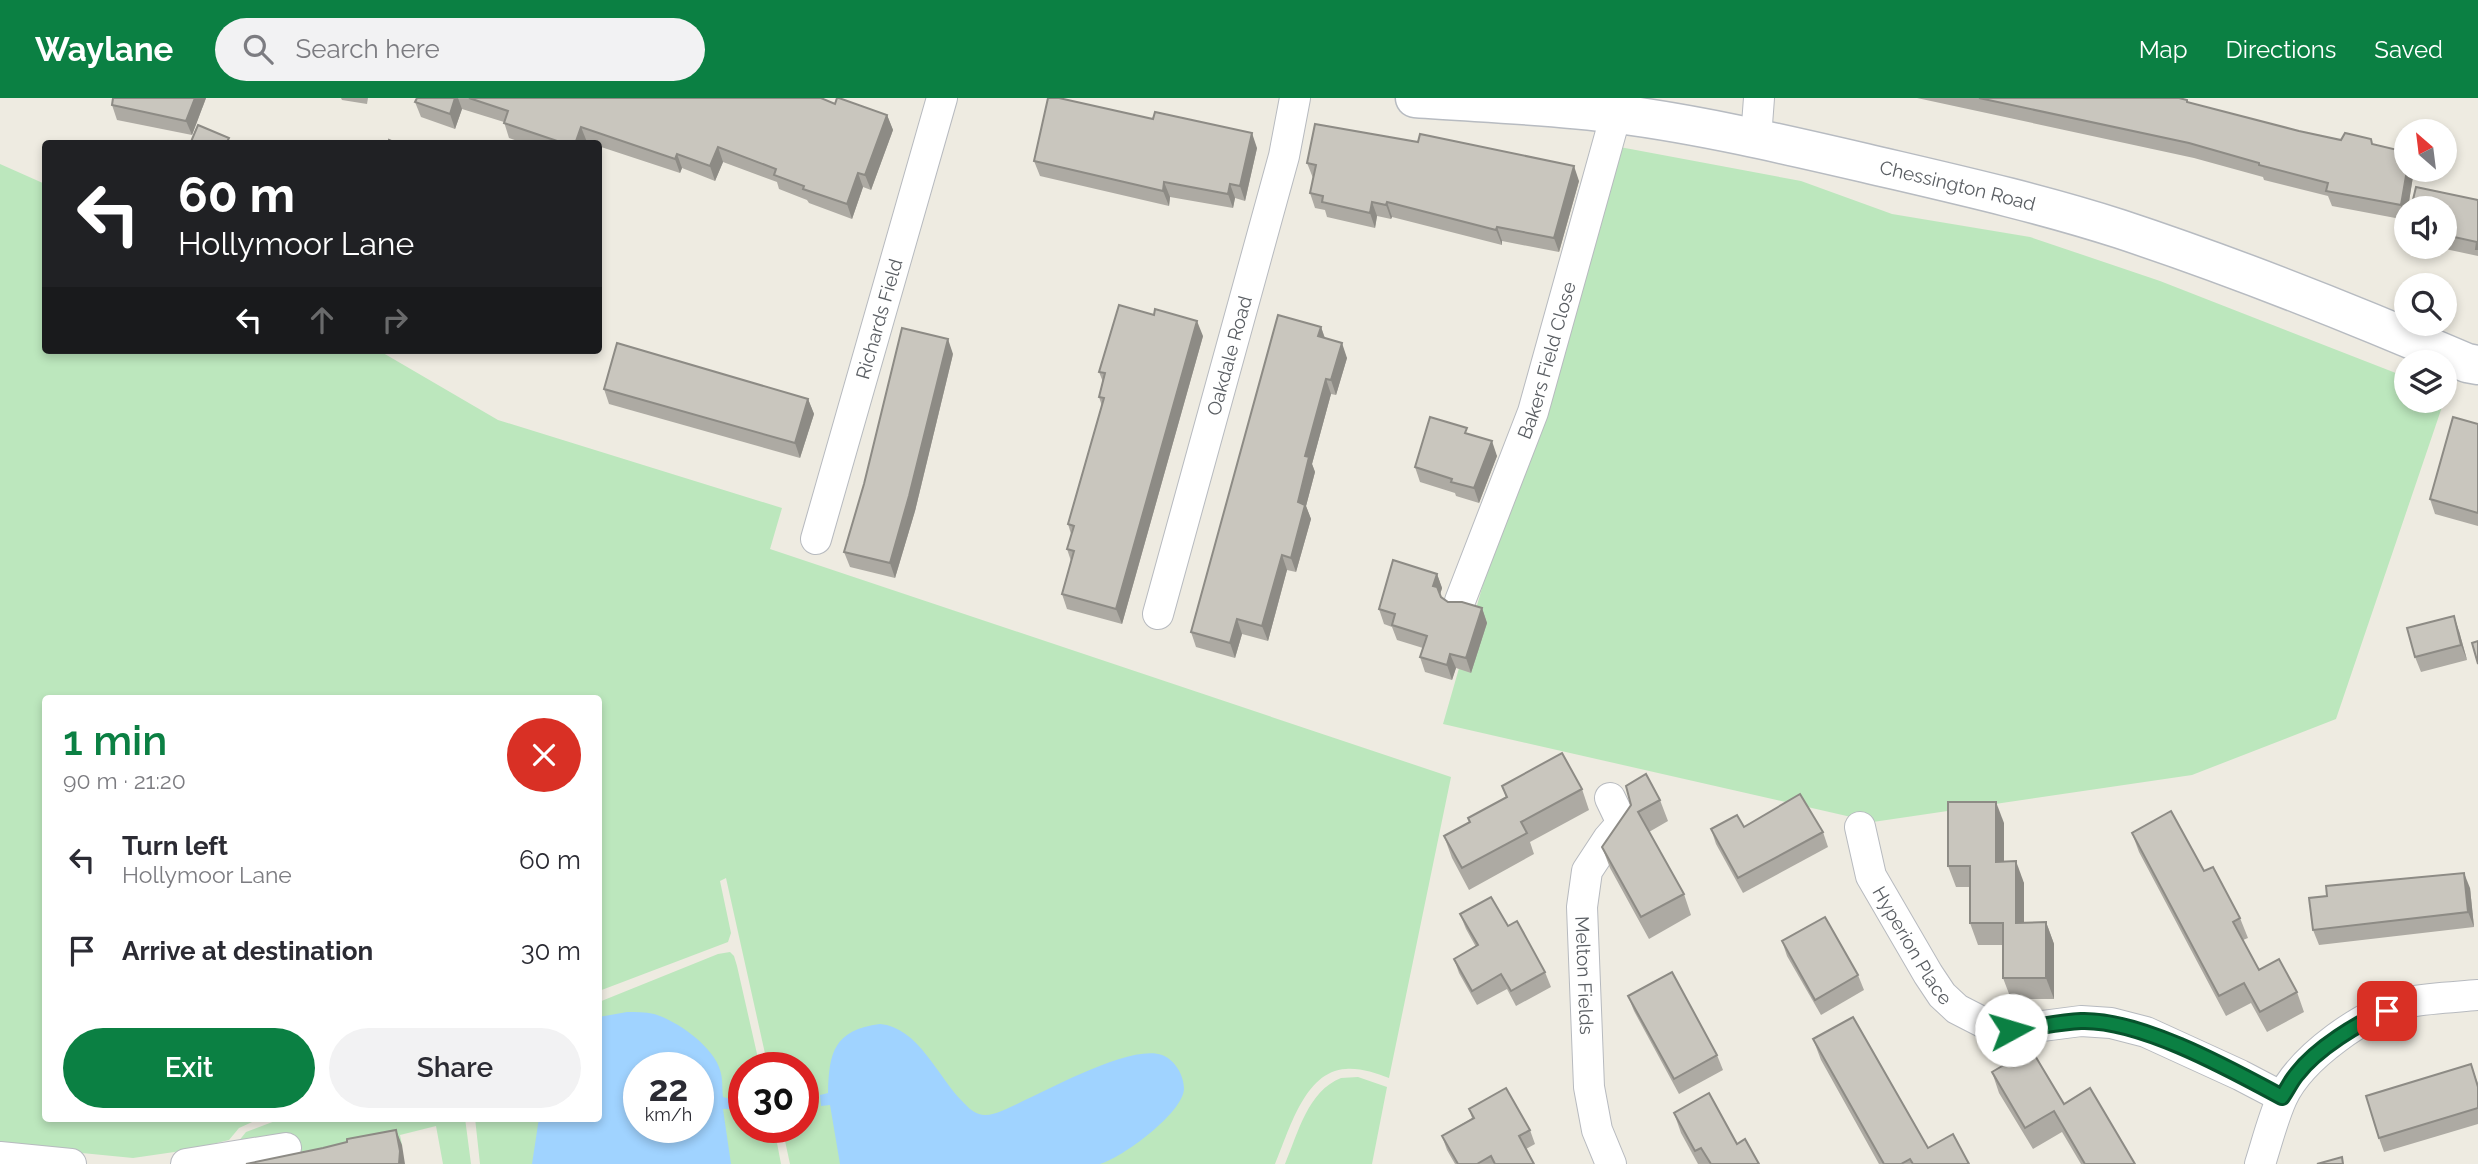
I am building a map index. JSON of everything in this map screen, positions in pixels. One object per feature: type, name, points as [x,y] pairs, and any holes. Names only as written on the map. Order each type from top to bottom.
[{"type":"main road","name":"Chessington Road","points":[[1415,98],[1616,114],[1756,138],[2025,202],[2118,228],[2358,316],[2467,363],[2478,365]]},
{"type":"street","name":"Richards Field","points":[[816,539],[942,98]]},
{"type":"street","name":"Oakdale Road","points":[[1158,614],[1284,156],[1295,98]]},
{"type":"street","points":[[1756,138],[1759,98]]},
{"type":"street","name":"Bakers Field Close","points":[[1460,601],[1532,412],[1616,114]]},
{"type":"street","name":"Melton Fields","points":[[1610,798],[1622,824],[1608,839],[1587,871],[1582,907],[1589,1087],[1597,1130],[1611,1164]]},
{"type":"street","name":"Hyperion Place","points":[[1860,827],[1871,876],[1928,974],[1942,995],[1957,1009],[1994,1028],[2011,1030],[2081,1021],[2111,1023],[2146,1032],[2240,1074],[2282,1097]]},
{"type":"street","points":[[2260,1164],[2282,1097],[2297,1073],[2330,1043],[2367,1019],[2407,1003],[2478,995]]},
{"type":"street","points":[[186,1164],[286,1148]]},
{"type":"street","points":[[0,1157],[71,1164]]},
{"type":"green space","points":[[1609,145],[1801,181],[1892,214],[2030,237],[2160,281],[2394,372],[2394,413],[2440,413],[2336,719],[2192,775],[1873,822],[1443,724]]},
{"type":"green space","points":[[0,164],[42,183],[42,354],[385,354],[498,420],[782,508],[770,549],[1451,777],[1389,1078],[1363,1070],[1346,1069],[1331,1072],[1319,1080],[1300,1105],[1275,1164],[790,1164],[785,1143],[819,1143],[819,1052],[765,1052],[726,878],[720,881],[731,933],[728,942],[602,990],[602,695],[42,695],[42,1122],[252,1122],[239,1128],[229,1140],[188,1150],[133,1158],[0,1145]]},
{"type":"green space","points":[[730,952],[737,966],[757,1052],[728,1052],[728,1143],[777,1143],[781,1164],[480,1164],[475,1122],[602,1122],[602,1001],[718,954]]},
{"type":"green space","points":[[1358,1077],[1387,1087],[1372,1164],[1285,1164],[1312,1103],[1330,1084],[1341,1078]]},
{"type":"green space","points":[[272,1122],[466,1122],[471,1164],[443,1164],[436,1126],[400,1135],[402,1145],[302,1163],[238,1142],[246,1132]]},
{"type":"water","points":[[644,1012],[663,1017],[683,1028],[710,1052],[623,1052],[623,1143],[714,1143],[714,1058],[721,1073],[723,1097],[728,1098],[728,1109],[723,1109],[731,1164],[532,1164],[538,1122],[602,1122],[602,1016]]},
{"type":"water","points":[[880,1024],[893,1027],[916,1043],[953,1091],[979,1114],[999,1112],[1090,1070],[1148,1053],[1162,1055],[1175,1064],[1184,1089],[1174,1110],[1163,1122],[1136,1144],[1100,1164],[840,1164],[830,1105],[821,1106],[820,1095],[828,1093],[830,1066],[837,1045],[853,1032]]},
{"type":"building","points":[[113,98],[195,98],[186,121],[112,105]]},
{"type":"building","points":[[417,98],[455,98],[450,114],[415,102]]},
{"type":"building","points":[[469,98],[821,98],[835,104],[839,98],[887,115],[865,175],[858,173],[847,204],[803,189],[804,186],[774,175],[776,169],[718,147],[710,166],[677,154],[675,159],[581,127],[576,140],[554,140],[504,123],[508,111]]},
{"type":"building","points":[[1048,98],[1059,98],[1153,119],[1155,112],[1252,133],[1240,186],[1230,184],[1228,194],[1164,182],[1163,191],[1034,161]]},
{"type":"building","points":[[1979,98],[2179,98],[2341,140],[2345,133],[2371,139],[2372,144],[2394,149],[2394,182],[2405,182],[2403,196],[2394,196],[2394,204],[2326,191],[2328,183],[2189,143]]},
{"type":"building","points":[[1315,124],[1418,142],[1420,134],[1574,166],[1554,238],[1497,227],[1496,230],[1387,202],[1386,205],[1372,202],[1370,213],[1322,202],[1323,196],[1310,193],[1316,165],[1307,163]]},
{"type":"building","points":[[198,125],[229,138],[228,140],[192,140]]},
{"type":"building","points":[[2416,187],[2478,200],[2478,249],[2477,242],[2457,238],[2457,196],[2414,196]]},
{"type":"building","points":[[1119,305],[1154,315],[1155,309],[1197,321],[1116,609],[1062,594],[1074,551],[1067,549],[1074,526],[1068,524],[1104,398],[1099,397],[1105,373],[1099,372]]},
{"type":"building","points":[[1278,315],[1321,327],[1318,336],[1342,343],[1331,380],[1326,379],[1305,456],[1309,457],[1298,502],[1305,505],[1291,558],[1282,555],[1262,626],[1237,619],[1230,643],[1191,632]]},
{"type":"building","points":[[902,328],[948,339],[890,563],[844,552],[864,484]]},
{"type":"building","points":[[617,343],[808,399],[795,443],[604,389]]},
{"type":"building","points":[[1430,417],[1467,428],[1465,433],[1492,441],[1474,488],[1415,467]]},
{"type":"building","points":[[2453,417],[2478,424],[2478,513],[2430,499]]},
{"type":"building","points":[[1393,560],[1437,574],[1433,586],[1437,587],[1441,597],[1448,602],[1462,602],[1482,608],[1466,658],[1450,654],[1447,665],[1420,657],[1427,636],[1392,625],[1395,614],[1379,609]]},
{"type":"building","points":[[2454,616],[2461,645],[2415,657],[2407,628]]},
{"type":"building","points":[[2478,641],[2478,664],[2472,643]]},
{"type":"building","points":[[1562,753],[1582,789],[1521,822],[1527,833],[1462,868],[1444,836],[1470,822],[1468,818],[1507,797],[1502,786]]},
{"type":"building","points":[[1646,774],[1660,800],[1638,812],[1684,894],[1641,917],[1602,847],[1631,805],[1626,786]]},
{"type":"building","points":[[1800,794],[1823,832],[1738,878],[1711,829],[1737,815],[1744,827]]},
{"type":"building","points":[[1948,802],[1996,802],[1996,862],[2016,861],[2016,923],[2046,922],[2046,978],[2003,978],[2003,923],[1970,923],[1970,866],[1948,866]]},
{"type":"building","points":[[2171,811],[2204,871],[2213,867],[2240,918],[2233,922],[2259,970],[2279,959],[2297,992],[2260,1012],[2244,983],[2219,996],[2132,833]]},
{"type":"building","points":[[2464,873],[2468,912],[2313,930],[2309,898],[2327,896],[2326,886]]},
{"type":"building","points":[[1491,897],[1508,926],[1517,921],[1545,972],[1511,991],[1501,974],[1472,991],[1454,959],[1478,945],[1460,914]]},
{"type":"building","points":[[1825,917],[1858,975],[1815,1000],[1782,941]]},
{"type":"building","points":[[1672,972],[1717,1055],[1674,1079],[1628,996]]},
{"type":"building","points":[[1853,1017],[1928,1148],[1953,1134],[1969,1164],[1913,1164],[1910,1159],[1901,1164],[1884,1164],[1813,1039]]},
{"type":"building","points":[[2031,1049],[2064,1104],[2090,1088],[2135,1164],[2085,1164],[2054,1111],[2025,1128],[1992,1072]]},
{"type":"building","points":[[2471,1064],[2478,1087],[2478,1108],[2379,1138],[2366,1096]]},
{"type":"building","points":[[1506,1088],[1530,1130],[1519,1136],[1534,1164],[1495,1164],[1491,1156],[1477,1164],[1458,1164],[1442,1136],[1474,1118],[1469,1109]]},
{"type":"building","points":[[1709,1093],[1737,1144],[1745,1139],[1759,1164],[1711,1164],[1701,1148],[1695,1151],[1674,1113]]},
{"type":"building","points":[[396,1130],[400,1151],[399,1164],[246,1164],[323,1148],[347,1142],[347,1139]]},
{"type":"building","points":[[2342,1157],[2343,1164],[2317,1164]]},
{"type":"route","points":[[2011,1030],[2081,1021],[2111,1023],[2146,1032],[2240,1074],[2282,1097],[2297,1073],[2330,1043],[2367,1019],[2387,1011]]}]
